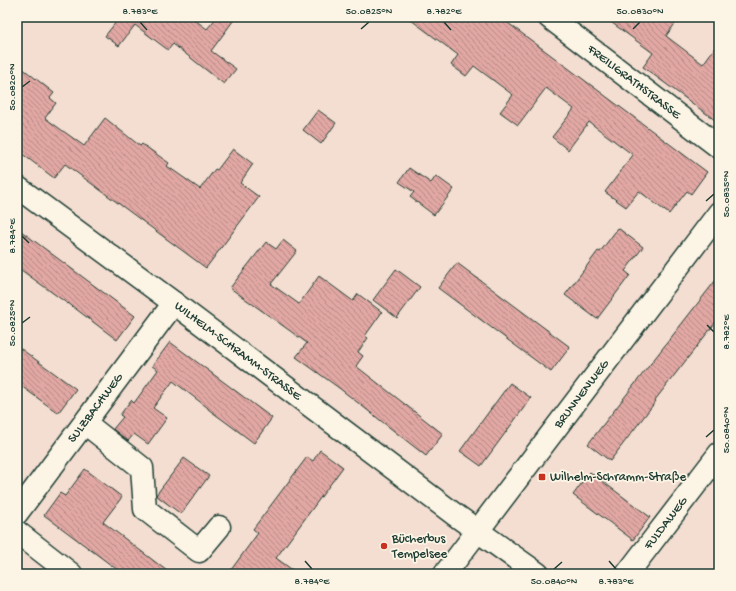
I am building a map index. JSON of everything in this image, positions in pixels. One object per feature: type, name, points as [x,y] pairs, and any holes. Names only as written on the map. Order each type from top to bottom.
[{"type":"street","name":"FREILIGRATHSTRASSE","points":[[549,17],[719,147]]},
{"type":"street","name":"WILHELM-SCHRAMM-STRASSE","points":[[17,187],[448,509],[538,574]]},
{"type":"street","name":"BRUNNENWEG","points":[[445,574],[719,213]]},
{"type":"street","name":"SULZBACHWEG","points":[[17,513],[174,303]]},
{"type":"street","points":[[85,423],[142,468],[145,508],[185,540],[200,551],[219,527]]},
{"type":"street","name":"FULDAWEG","points":[[627,574],[719,454]]},
{"type":"street","points":[[17,532],[72,574]]},
{"type":"building","points":[[120,17],[191,17],[207,29],[217,17],[236,17],[211,51],[236,69],[224,84],[173,44],[168,50],[135,25],[119,46],[105,36]]},
{"type":"building","points":[[407,17],[500,17],[707,172],[691,194],[687,191],[669,214],[639,191],[626,207],[605,192],[633,155],[589,122],[568,150],[552,137],[574,109],[546,88],[518,125],[500,112],[513,95],[474,66],[466,76],[451,65],[458,55]]},
{"type":"building","points":[[604,17],[680,17],[666,36],[703,64],[719,42],[719,123],[643,67],[653,53]]},
{"type":"building","points":[[17,64],[54,93],[50,98],[56,103],[45,118],[84,146],[105,118],[140,146],[142,144],[169,163],[167,166],[200,189],[233,149],[253,164],[240,183],[259,197],[206,268],[65,164],[54,178],[17,150]]},
{"type":"building","points":[[318,110],[336,123],[321,144],[303,130]]},
{"type":"building","points":[[409,168],[431,183],[436,176],[454,189],[434,215],[410,197],[414,192],[399,182]]},
{"type":"building","points":[[17,228],[135,316],[117,340],[17,267]]},
{"type":"building","points":[[618,228],[643,247],[625,271],[630,275],[597,319],[565,295],[598,251],[600,252]]},
{"type":"building","points":[[283,240],[297,251],[271,284],[299,304],[319,276],[353,301],[358,294],[382,312],[365,336],[368,338],[358,352],[363,356],[356,366],[443,434],[426,456],[339,388],[296,357],[307,343],[230,288],[266,242],[276,249]]},
{"type":"building","points":[[457,263],[570,347],[551,372],[438,288]]},
{"type":"building","points":[[396,269],[420,287],[397,318],[373,300]]},
{"type":"building","points":[[719,276],[719,318],[610,461],[588,444]]},
{"type":"building","points":[[170,342],[272,418],[254,443],[173,381],[153,408],[167,418],[148,444],[134,434],[128,441],[113,429],[123,417],[120,415],[131,400],[134,403],[158,370],[152,366]]},
{"type":"building","points":[[17,346],[76,389],[58,413],[17,383]]},
{"type":"building","points":[[510,383],[531,398],[481,466],[460,451]]},
{"type":"building","points":[[320,450],[343,467],[276,558],[298,574],[228,574],[258,533],[253,529],[307,457],[313,461]]},
{"type":"building","points":[[184,458],[209,476],[181,514],[156,495]]},
{"type":"building","points":[[85,469],[122,497],[103,522],[171,574],[123,574],[44,515],[60,493],[65,496]]},
{"type":"building","points":[[590,472],[650,517],[633,540],[573,495]]},
{"type":"place","name":"Wilhelm-Schramm-Straße","points":[[542,477]]},
{"type":"place","name":"Bücherbus Tempelsee","points":[[384,546]]}]
